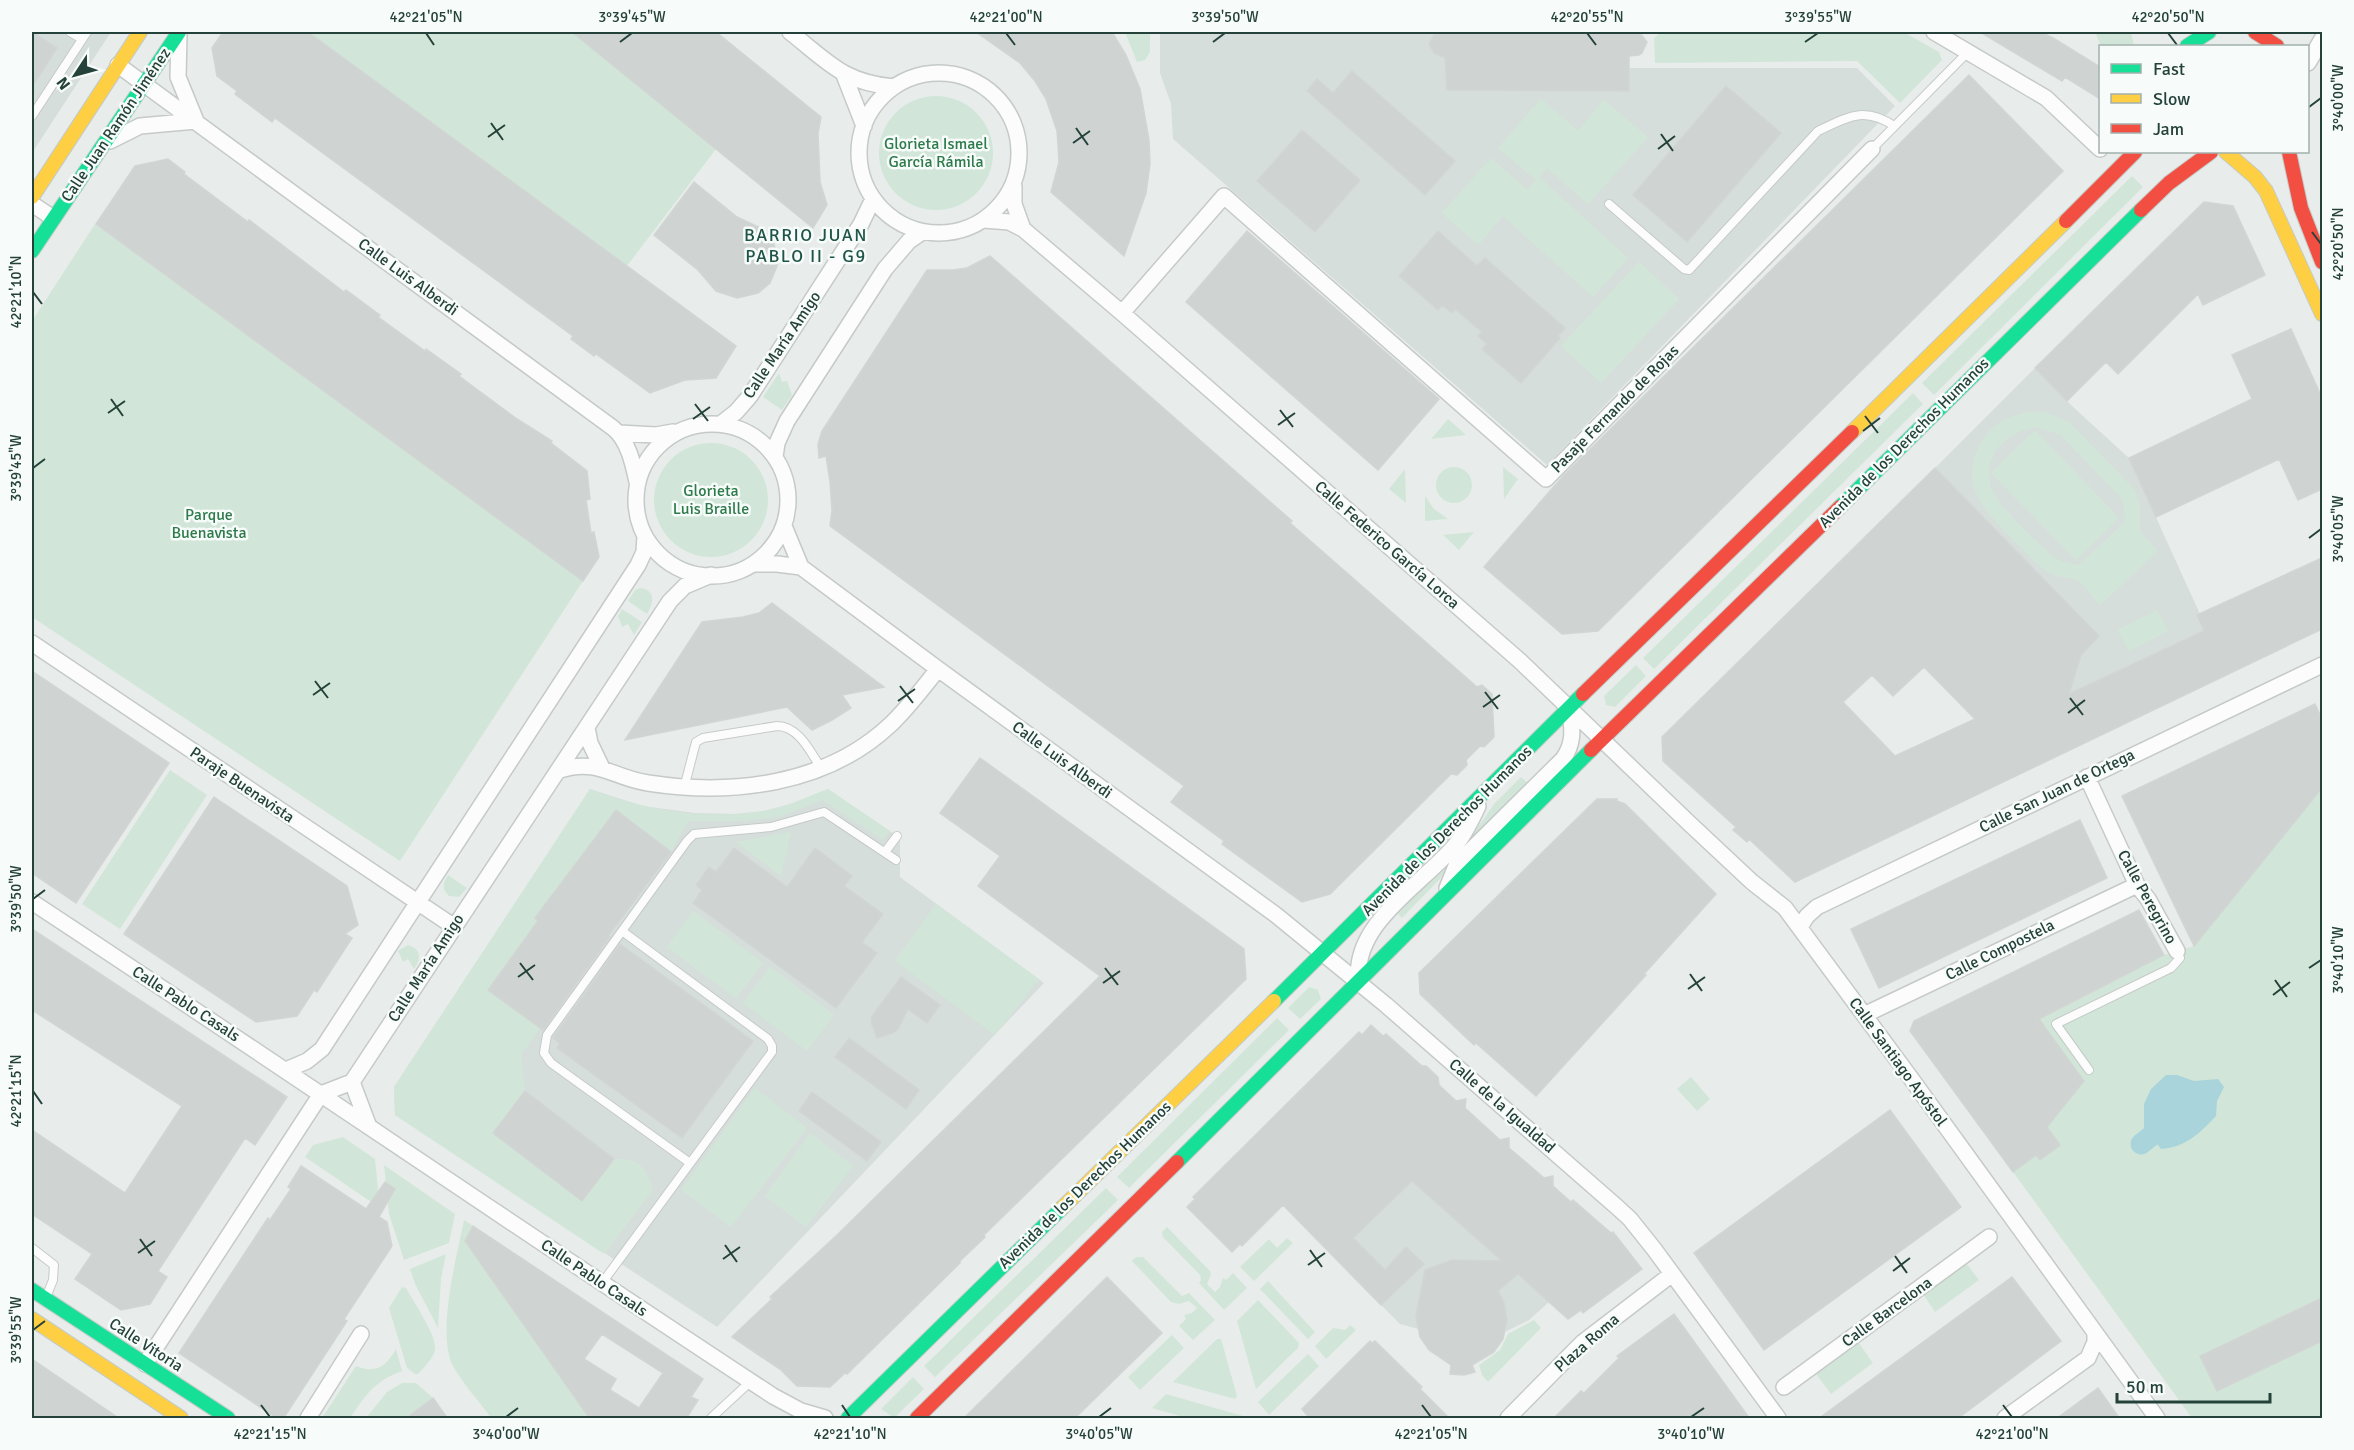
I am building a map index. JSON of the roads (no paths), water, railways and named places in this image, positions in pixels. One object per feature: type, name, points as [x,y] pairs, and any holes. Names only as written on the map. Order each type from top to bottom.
[{"type":"main road","name":"Calle Juan Ramón Jiménez","points":[[32,197],[140,32]]},
{"type":"main road","name":"Calle Juan Ramón Jiménez","points":[[32,252],[179,32]]},
{"type":"main road","points":[[2182,44],[2209,32]]},
{"type":"main road","points":[[2255,32],[2275,45]]},
{"type":"main road","name":"Avenida de los Derechos Humanos","points":[[848,1419],[2134,153]]},
{"type":"main road","name":"Avenida de los Derechos Humanos","points":[[917,1419],[1443,896],[2092,257],[2169,183],[2210,153]]},
{"type":"main road","points":[[2227,153],[2255,177],[2266,191],[2322,314]]},
{"type":"main road","points":[[2289,153],[2298,206],[2322,262]]},
{"type":"main road","name":"Calle Vitoria","points":[[32,1290],[228,1419]]},
{"type":"main road","points":[[32,1319],[181,1419]]},
{"type":"street","points":[[102,147],[119,135],[140,126],[196,121],[178,77],[179,32]]},
{"type":"street","points":[[790,32],[844,75],[876,85],[894,87]]},
{"type":"street","points":[[1934,32],[2046,98],[2099,147]]},
{"type":"street","points":[[2309,60],[2322,39]]},
{"type":"street","name":"Calle Luis Alberdi","points":[[118,65],[619,433],[634,466],[637,482]]},
{"type":"street","points":[[1014,184],[998,208],[984,220],[959,231],[938,234],[922,232],[902,224],[885,212],[873,199],[862,174],[860,163],[860,139],[864,126],[874,107],[894,87],[920,75],[947,72],[971,78],[992,93],[1002,104],[1016,131],[1019,148],[1014,204],[1023,229]]},
{"type":"street","points":[[844,75],[864,126]]},
{"type":"street","name":"Pasaje Fernando de Rojas","points":[[1122,313],[1224,196],[1546,479],[1872,149]]},
{"type":"street","points":[[2105,153],[2120,168]]},
{"type":"street","name":"Calle María Amigo","points":[[722,423],[750,396],[861,224],[873,199]]},
{"type":"street","name":"Calle Juan Ramón Jiménez","points":[[32,204],[53,218]]},
{"type":"street","name":"Calle Federico García Lorca","points":[[984,220],[1009,222],[1023,229],[1520,661],[1570,709]]},
{"type":"street","points":[[775,457],[777,443],[787,421],[885,269],[909,241],[922,232]]},
{"type":"street","points":[[619,433],[656,435],[709,423],[722,423],[749,434],[762,443],[775,457],[786,487],[784,526],[775,545],[753,564],[736,572],[696,574],[680,568],[654,549],[645,536],[638,511],[637,482],[644,463],[652,451],[681,431]]},
{"type":"street","points":[[753,564],[801,567],[784,526]]},
{"type":"street","points":[[286,1070],[308,1061],[322,1049],[638,565],[644,552],[645,536]]},
{"type":"street","name":"Calle Luis Alberdi","points":[[801,567],[1276,915],[1323,953]]},
{"type":"street","name":"Calle María Amigo","points":[[352,1082],[453,926],[560,770],[677,592],[695,580],[711,575]]},
{"type":"street","name":"Paraje Buenavista","points":[[32,643],[453,926]]},
{"type":"street","name":"Calle San Juan de Ortega","points":[[1800,927],[1817,907],[2322,665]]},
{"type":"street","points":[[560,770],[587,765],[602,768],[636,781],[715,790],[785,780],[822,768],[866,743],[888,727],[909,706],[938,669]]},
{"type":"street","points":[[1570,709],[1602,740]]},
{"type":"street","points":[[1443,896],[1456,866],[1563,759],[1570,748],[1573,736],[1570,709]]},
{"type":"street","points":[[587,728],[590,743],[602,768]]},
{"type":"street","name":"Calle Santiago Apóstol","points":[[1602,740],[1752,882],[1785,908],[2157,1419]]},
{"type":"street","name":"Calle Peregrino","points":[[2087,777],[2137,885],[2148,899],[2177,951]]},
{"type":"street","points":[[1359,982],[1357,968],[1359,956],[1371,932],[1457,843],[1468,827],[1482,796]]},
{"type":"street","name":"Calle Compostela","points":[[1864,1015],[2137,885]]},
{"type":"street","name":"Calle Pablo Casals","points":[[32,902],[750,1382],[789,1406],[825,1419]]},
{"type":"street","points":[[1323,953],[1359,982]]},
{"type":"street","name":"Calle de la Igualdad","points":[[1359,982],[1630,1219],[1778,1419]]},
{"type":"street","points":[[145,1364],[321,1094],[352,1082],[369,1127]]},
{"type":"street","name":"Calle Barcelona","points":[[1784,1387],[1989,1237]]},
{"type":"street","name":"Plaza Roma","points":[[1508,1419],[1582,1343],[1672,1274]]},
{"type":"street","points":[[2005,1419],[2088,1358],[2095,1342],[2095,1333]]},
{"type":"street","points":[[308,1419],[361,1334]]},
{"type":"lane","points":[[70,32],[82,39]]},
{"type":"lane","points":[[32,117],[87,32]]},
{"type":"lane","name":"Pasaje Fernando de Rojas","points":[[1872,149],[1968,52]]},
{"type":"lane","points":[[1609,204],[1684,269],[1689,270],[1818,131],[1840,120],[1873,114],[1894,126]]},
{"type":"lane","points":[[684,788],[696,742],[703,738],[777,726],[784,726],[792,730],[822,768]]},
{"type":"lane","points":[[690,1163],[551,1063],[544,1053],[547,1035],[694,834],[771,827],[824,812],[896,860]]},
{"type":"lane","points":[[885,852],[897,836]]},
{"type":"lane","points":[[602,1282],[772,1052],[772,1046],[768,1040],[622,931]]},
{"type":"lane","points":[[2089,1071],[2056,1024],[2171,968],[2180,958],[2177,951]]},
{"type":"lane","points":[[32,1248],[54,1265],[53,1280],[45,1299]]},
{"type":"lane","points":[[711,1419],[750,1382]]},
{"type":"water","points":[[2166,1075],[2177,1075],[2194,1081],[2218,1079],[2224,1087],[2217,1101],[2216,1116],[2204,1128],[2185,1142],[2161,1149],[2144,1127],[2144,1104],[2151,1089]]},
{"type":"waterway","points":[[2141,1144],[2151,1136]]},
{"type":"district","name":"BARRIO JUAN PABLO II - G9","points":[[806,245]]},
{"type":"park label","name":"Glorieta Ismael García Rámila","points":[[936,153]]},
{"type":"park label","name":"Glorieta Luis Braille","points":[[711,500]]},
{"type":"park label","name":"Parque Buenavista","points":[[209,524]]}]
